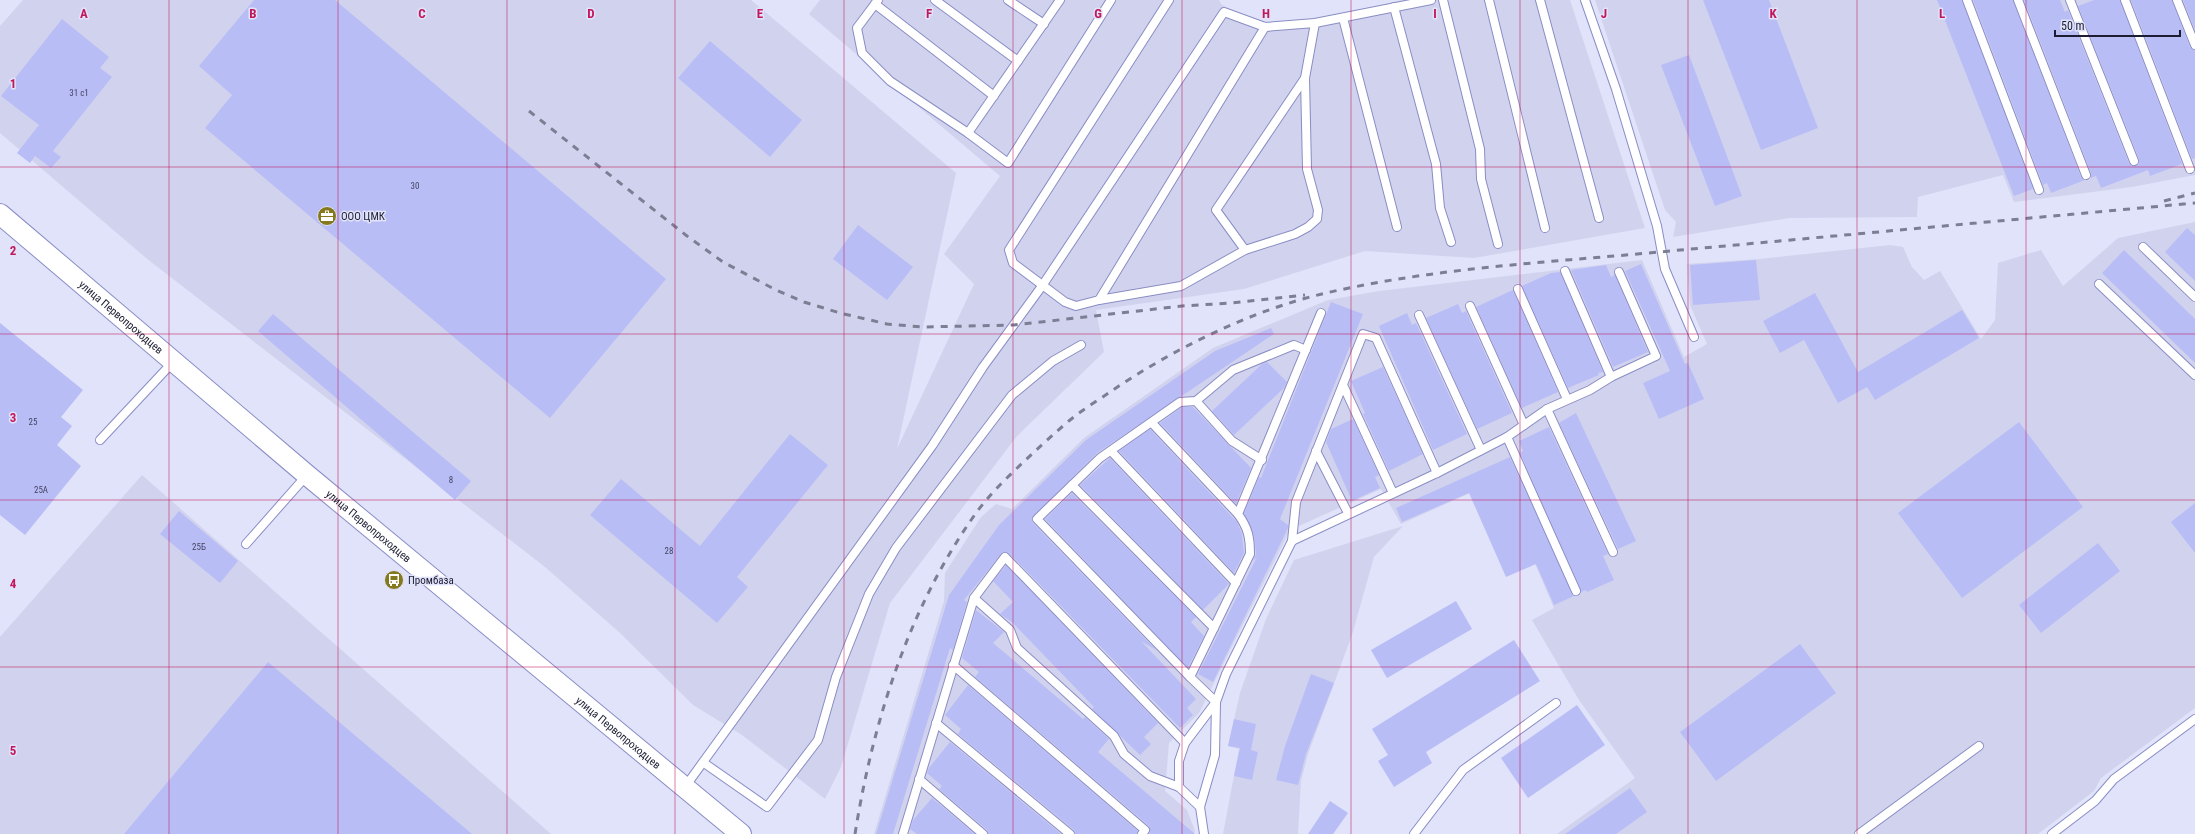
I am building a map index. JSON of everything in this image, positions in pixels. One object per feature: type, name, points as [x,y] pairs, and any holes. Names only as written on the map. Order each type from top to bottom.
[{"type":"street","name":"улица Первопроходцев","points":[[0,214],[307,475],[685,787],[735,832]]},
{"type":"lane","points":[[935,0],[1018,61]]},
{"type":"lane","points":[[1008,0],[1044,24]]},
{"type":"lane","points":[[968,133],[1060,0]]},
{"type":"lane","points":[[994,96],[877,2],[857,28],[862,53],[890,81],[968,133],[1008,163],[1111,0]]},
{"type":"lane","points":[[1169,0],[1009,250],[1013,263],[1065,302],[1076,306],[1099,300],[1181,286],[1245,250],[1295,234],[1308,228],[1317,218],[1318,210],[1307,169],[1306,78],[1315,23]]},
{"type":"lane","points":[[685,787],[704,763],[932,446],[983,367],[1042,286],[1224,12],[1265,27],[1315,23],[1431,0]]},
{"type":"lane","points":[[1443,0],[1480,149],[1481,180],[1498,244]]},
{"type":"lane","points":[[1489,0],[1545,228]]},
{"type":"lane","points":[[1540,0],[1599,218]]},
{"type":"lane","points":[[1585,0],[1616,88],[1657,226],[1665,269],[1694,337]]},
{"type":"lane","points":[[1966,0],[2039,190]]},
{"type":"lane","points":[[2018,0],[2086,175]]},
{"type":"lane","points":[[2125,0],[2190,169]]},
{"type":"lane","points":[[2177,0],[2195,45]]},
{"type":"lane","points":[[2072,1],[2134,161]]},
{"type":"lane","points":[[1394,7],[1436,164],[1440,208],[1451,242]]},
{"type":"lane","points":[[1343,18],[1397,227]]},
{"type":"lane","points":[[1099,300],[1265,27]]},
{"type":"lane","points":[[1245,250],[1216,210],[1306,78]]},
{"type":"lane","points":[[2143,247],[2195,297]]},
{"type":"lane","points":[[1565,271],[1611,377]]},
{"type":"lane","points":[[1292,541],[1348,513],[1438,473],[1507,437],[1547,409],[1590,390],[1611,377],[1656,356],[1619,272]]},
{"type":"lane","points":[[2099,284],[2195,375]]},
{"type":"lane","points":[[1518,288],[1567,399]]},
{"type":"lane","points":[[1470,306],[1524,425]]},
{"type":"lane","points":[[1238,514],[1262,460],[1321,313]]},
{"type":"lane","points":[[1419,315],[1481,450]]},
{"type":"lane","points":[[1179,787],[1179,761],[1185,743],[1216,702],[1226,674],[1292,541],[1296,502],[1363,334],[1376,338],[1438,473]]},
{"type":"lane","points":[[704,763],[767,807],[818,740],[836,677],[869,594],[896,548],[1012,395],[1053,361],[1081,344]]},
{"type":"lane","points":[[1204,834],[1200,807],[1214,754],[1216,702],[1037,519],[1100,458],[1180,402],[1196,401],[1233,370],[1294,345],[1306,350]]},
{"type":"lane","points":[[100,440],[173,362]]},
{"type":"lane","points":[[1343,385],[1393,493]]},
{"type":"lane","points":[[1196,401],[1232,441],[1262,460]]},
{"type":"lane","points":[[1547,409],[1613,552]]},
{"type":"lane","points":[[1152,423],[1238,514],[1246,526],[1250,537],[1250,554],[1190,677]]},
{"type":"lane","points":[[1507,437],[1576,591]]},
{"type":"lane","points":[[1110,451],[1236,583]]},
{"type":"lane","points":[[1316,451],[1348,513]]},
{"type":"lane","points":[[246,544],[307,475]]},
{"type":"lane","points":[[1072,484],[1214,628]]},
{"type":"lane","points":[[903,834],[974,598],[1005,557],[1185,743]]},
{"type":"lane","points":[[974,598],[1010,630],[1017,648],[1114,736],[1124,754],[1150,776],[1179,787],[1200,807]]},
{"type":"lane","points":[[953,665],[1145,830],[1142,834]]},
{"type":"lane","points":[[1414,834],[1463,770],[1556,703]]},
{"type":"lane","points":[[2052,834],[2095,801],[2114,779],[2195,719]]},
{"type":"lane","points":[[936,723],[1070,834]]},
{"type":"lane","points":[[1859,834],[1979,746]]},
{"type":"lane","points":[[919,779],[983,834]]},
{"type":"shaded area","points":[[23,0],[751,0],[956,173],[897,449],[974,284],[944,254],[1000,176],[809,14],[820,0],[1219,0],[1221,4],[1266,32],[1402,0],[1570,0],[1645,228],[1474,258],[1365,251],[1244,289],[1096,310],[1104,352],[1017,436],[890,603],[841,767],[825,799],[742,735],[693,705],[620,633],[545,567],[146,258],[0,133],[0,26]]},
{"type":"shaded area","points":[[1595,0],[2195,0],[2195,175],[2132,187],[2014,202],[2003,175],[1918,197],[1917,217],[1790,218],[1673,237],[1676,222],[1665,210]]},
{"type":"shaded area","points":[[2195,222],[2195,708],[2101,778],[2094,791],[2038,834],[1557,834],[1635,778],[1579,700],[1532,620],[1554,608],[1499,480],[1401,524],[1381,489],[1290,530],[1199,713],[1169,743],[1165,791],[1187,810],[1195,831],[1194,834],[874,834],[944,601],[945,573],[981,517],[996,504],[1012,509],[1084,438],[1213,348],[1328,300],[1379,291],[1642,260],[1684,357],[1707,344],[1690,305],[1687,264],[1759,259],[1890,245],[1903,247],[1912,267],[1924,280],[1940,271],[1981,339],[1995,320],[1998,263],[2041,250],[2063,286],[2118,238]]},
{"type":"shaded area","points":[[142,475],[551,834],[0,834],[0,637]]},
{"type":"shaded area","points":[[1403,526],[1374,557],[1352,635],[1308,754],[1301,781],[1298,834],[1223,834],[1239,749],[1228,746],[1240,693],[1266,619],[1294,560]]},
{"type":"building","points":[[254,0],[335,0],[666,279],[550,418],[205,128],[232,95],[199,66]]},
{"type":"building","points":[[1703,0],[1769,0],[1818,128],[1761,150]]},
{"type":"building","points":[[1937,0],[1962,0],[2033,189],[2014,196]]},
{"type":"building","points":[[1973,0],[2013,0],[2081,177],[2085,180],[2051,193],[2047,183],[2043,185]]},
{"type":"building","points":[[2024,0],[2060,0],[2065,12],[2068,10],[2129,163],[2134,166],[2139,164],[2139,159],[2078,6],[2094,0],[2120,0],[2182,164],[2150,176],[2148,170],[2101,188],[2096,176],[2091,178],[2091,173]]},
{"type":"building","points":[[2131,0],[2172,0],[2190,47],[2195,50],[2195,158],[2192,159]]},
{"type":"building","points":[[2183,0],[2195,0],[2195,30]]},
{"type":"building","points":[[62,19],[109,57],[100,68],[112,77],[53,151],[61,157],[51,168],[35,156],[30,163],[17,153],[39,125],[1,96]]},
{"type":"building","points":[[710,41],[802,120],[770,157],[678,78]]},
{"type":"building","points":[[1689,55],[1742,196],[1715,206],[1661,65]]},
{"type":"building","points":[[858,225],[913,267],[887,300],[833,259]]},
{"type":"building","points":[[2187,228],[2195,235],[2195,281],[2165,252]]},
{"type":"building","points":[[2124,250],[2195,319],[2195,363],[2102,273]]},
{"type":"building","points":[[1756,260],[1760,300],[1693,305],[1690,265]]},
{"type":"building","points":[[1641,264],[1685,364],[1688,363],[1704,399],[1659,419],[1643,383],[1670,371],[1625,271]]},
{"type":"building","points":[[1606,265],[1611,277],[1615,275],[1648,352],[1613,367],[1571,270]]},
{"type":"building","points":[[1560,272],[1603,372],[1568,388],[1522,286],[1551,273]]},
{"type":"building","points":[[1513,290],[1558,392],[1522,408],[1476,307]]},
{"type":"building","points":[[1815,293],[1858,372],[1962,310],[1979,338],[1875,400],[1867,387],[1838,403],[1804,340],[1780,353],[1763,321]]},
{"type":"building","points":[[1331,302],[1363,314],[1280,519],[1288,525],[1288,528],[1213,682],[1198,674],[1257,557],[1253,561],[1256,554],[1254,537],[1244,513],[1259,477],[1261,478]]},
{"type":"building","points":[[1458,304],[1462,313],[1466,311],[1512,413],[1477,429],[1426,318]]},
{"type":"building","points":[[1407,313],[1412,325],[1416,323],[1467,434],[1433,450],[1379,326]]},
{"type":"building","points":[[273,314],[471,481],[455,500],[258,331]]},
{"type":"building","points":[[0,323],[83,390],[61,417],[72,426],[57,445],[81,466],[25,535],[0,515]]},
{"type":"building","points":[[1271,328],[1274,334],[1097,453],[1032,518],[1033,523],[1156,650],[1141,641],[1196,699],[1187,708],[1193,715],[1180,728],[1009,553],[1003,552],[964,600],[967,602],[953,650],[950,648],[893,834],[876,834],[949,595],[999,525],[1086,440],[1215,351]]},
{"type":"building","points":[[1267,362],[1287,382],[1284,388],[1234,435],[1212,411],[1262,364]]},
{"type":"building","points":[[1383,367],[1423,454],[1389,471],[1363,414],[1365,413],[1351,381]]},
{"type":"building","points":[[1182,407],[1193,407],[1251,468],[1236,504],[1160,423]]},
{"type":"building","points":[[1576,413],[1636,541],[1618,549],[1559,423]]},
{"type":"building","points":[[1353,419],[1379,475],[1375,477],[1380,488],[1352,501],[1326,442],[1331,429]]},
{"type":"building","points":[[2019,422],[2083,507],[1962,598],[1898,513]]},
{"type":"building","points":[[1549,427],[1608,554],[1603,556],[1614,580],[1587,592],[1586,590],[1581,592],[1520,453],[1523,451],[1519,441]]},
{"type":"building","points":[[1150,429],[1237,522],[1242,534],[1244,553],[1234,573],[1119,451]]},
{"type":"building","points":[[790,434],[828,465],[737,577],[748,587],[717,623],[590,515],[621,479],[700,546]]},
{"type":"building","points":[[1510,457],[1574,596],[1554,605],[1536,564],[1506,577],[1469,493],[1402,522],[1396,508]]},
{"type":"building","points":[[1110,458],[1229,584],[1203,610],[1080,485]]},
{"type":"building","points":[[1072,493],[1196,617],[1191,622],[1204,636],[1188,668],[1045,519]]},
{"type":"building","points":[[2195,503],[2195,553],[2171,522]]},
{"type":"building","points":[[179,511],[238,561],[220,583],[160,534]]},
{"type":"building","points":[[2098,543],[2120,571],[2041,633],[2019,605]]},
{"type":"building","points":[[1006,565],[1158,723],[1144,737],[1151,744],[1140,755],[1092,709],[1094,707],[1012,622],[1000,614],[1013,602],[993,581]]},
{"type":"building","points":[[1456,601],[1472,629],[1387,678],[1371,650]]},
{"type":"building","points":[[976,610],[1004,632],[993,643],[1083,719],[1085,717],[1109,739],[1098,752],[1195,834],[1149,834],[1149,826],[975,677],[979,672],[962,658]]},
{"type":"building","points":[[1514,640],[1540,681],[1426,752],[1432,763],[1394,787],[1378,761],[1388,755],[1372,729]]},
{"type":"building","points":[[1800,644],[1836,693],[1716,781],[1680,732]]},
{"type":"building","points":[[268,662],[472,834],[124,834]]},
{"type":"building","points":[[1311,674],[1334,683],[1306,754],[1298,785],[1276,780],[1285,746]]},
{"type":"building","points":[[968,685],[1138,831],[1137,834],[1075,834],[1074,830],[958,734],[961,729],[945,715]]},
{"type":"building","points":[[1577,705],[1605,745],[1528,798],[1501,758]]},
{"type":"building","points":[[1234,719],[1256,724],[1251,750],[1258,752],[1252,780],[1234,776],[1240,748],[1228,746]]},
{"type":"building","points":[[950,742],[1061,834],[988,834],[987,830],[939,789],[942,786],[927,773],[929,768]]},
{"type":"building","points":[[1630,788],[1647,812],[1616,834],[1565,834]]},
{"type":"building","points":[[932,798],[975,834],[917,834],[910,829],[913,820]]},
{"type":"building","points":[[1330,801],[1348,813],[1333,834],[1308,834]]},
{"type":"railway","points":[[529,111],[687,236],[723,262],[776,290],[804,302],[840,313],[887,324],[923,327],[1014,325],[1182,306],[1232,303],[1305,295]]},
{"type":"railway","points":[[2164,201],[2195,193]]},
{"type":"railway","points":[[855,834],[872,749],[897,666],[931,587],[952,549],[976,513],[1010,475],[1075,416],[1134,376],[1187,346],[1214,333],[1242,320],[1298,300],[1369,284],[1454,271],[2195,203]]},
{"type":"place","name":"ООО ЦМК","points":[[327,216]]},
{"type":"place","name":"Промбаза","points":[[394,580]]}]
